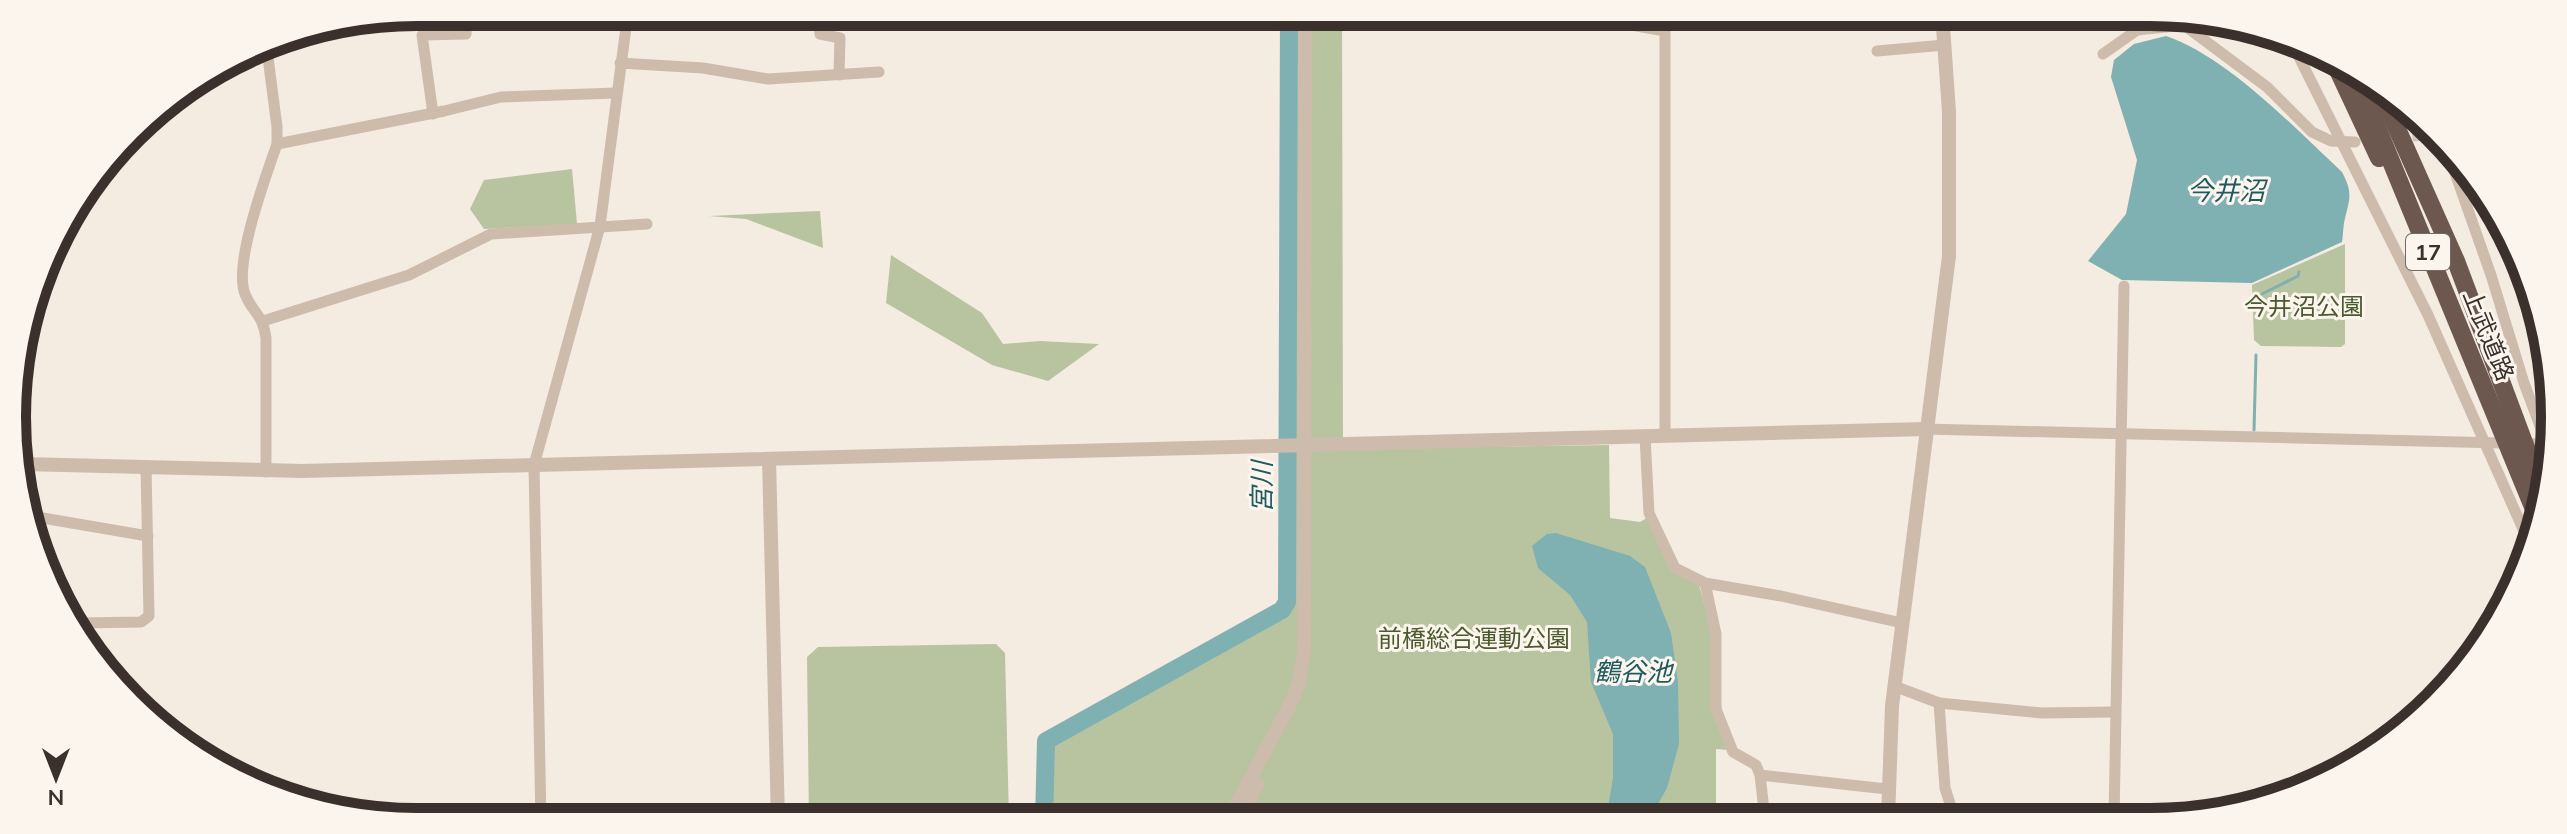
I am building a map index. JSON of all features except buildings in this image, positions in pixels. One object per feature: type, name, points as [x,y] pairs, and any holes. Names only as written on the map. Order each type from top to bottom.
[{"type":"highway","name":"17","points":[[2340,75],[2400,203],[2424,241]]},
{"type":"highway","name":"上武道路","points":[[2361,88],[2424,241],[2509,428]]},
{"type":"highway","name":"上武道路","points":[[2387,106],[2456,261],[2532,498]]},
{"type":"highway","name":"17","points":[[2401,117],[2419,167],[2422,186]]},
{"type":"highway","name":"上武道路","points":[[2520,457],[2535,481]]},
{"type":"street","points":[[433,114],[422,35],[466,34],[466,26]]},
{"type":"street","points":[[541,808],[534,465],[600,226],[626,26]]},
{"type":"street","points":[[819,26],[820,34],[840,38],[839,75]]},
{"type":"street","points":[[1234,808],[1292,701],[1299,683],[1304,634],[1299,445],[1309,26]]},
{"type":"street","points":[[1639,26],[1665,31],[1665,436]]},
{"type":"street","points":[[1888,808],[1894,686],[1949,256],[1949,112],[1943,26]]},
{"type":"street","points":[[2130,26],[2137,30]]},
{"type":"street","points":[[2103,54],[2137,30],[2154,26]]},
{"type":"street","points":[[2192,28],[2267,87],[2312,132],[2323,139],[2355,142]]},
{"type":"street","points":[[1877,51],[1945,45]]},
{"type":"street","points":[[2298,55],[2428,315],[2524,531]]},
{"type":"street","points":[[266,472],[263,321],[245,294],[242,270],[277,144],[268,56]]},
{"type":"street","points":[[620,63],[703,68],[768,79],[879,72]]},
{"type":"street","points":[[277,144],[433,114],[501,97],[616,93]]},
{"type":"street","points":[[2455,173],[2541,428]]},
{"type":"street","points":[[263,321],[409,275],[491,234],[647,224]]},
{"type":"street","points":[[2114,808],[2124,286]]},
{"type":"street","points":[[29,464],[266,472],[1925,429],[2540,443]]},
{"type":"street","points":[[1645,436],[1649,513],[1675,568],[1705,583],[1902,623]]},
{"type":"street","points":[[1245,808],[1298,705],[1308,673],[1312,640],[1299,445]]},
{"type":"street","points":[[769,459],[778,808]]},
{"type":"street","points":[[85,623],[146,620],[150,609],[146,466]]},
{"type":"street","points":[[39,517],[148,536]]},
{"type":"street","points":[[1705,583],[1716,634],[1716,709],[1733,752],[1756,765],[1764,808]]},
{"type":"street","points":[[1894,686],[1939,703],[2042,713],[2114,712]]},
{"type":"street","points":[[1939,703],[1945,788],[1951,808]]},
{"type":"street","points":[[1760,775],[1887,789]]},
{"type":"green space","name":"前橋総合運動公園","points":[[1294,26],[1342,26],[1343,449],[1609,445],[1610,518],[1640,522],[1647,518],[1673,569],[1699,585],[1713,635],[1728,750],[1716,749],[1716,808],[1048,808],[1048,743],[1294,608]]},
{"type":"green space","points":[[572,169],[577,224],[484,229],[470,209],[484,180]]},
{"type":"green space","points":[[820,211],[823,248],[746,219],[709,216]]},
{"type":"green space","name":"今井沼公園","points":[[2345,244],[2345,344],[2341,347],[2261,346],[2254,340],[2252,285]]},
{"type":"green space","points":[[891,255],[982,313],[1003,344],[1040,341],[1099,344],[1048,381],[992,365],[886,303]]},
{"type":"green space","points":[[996,644],[1005,653],[1009,808],[809,808],[807,657],[818,647]]},
{"type":"water","name":"今井沼","points":[[2166,36],[2189,46],[2236,76],[2342,172],[2349,197],[2342,242],[2252,283],[2122,280],[2088,261],[2126,214],[2137,160],[2111,77],[2114,60],[2134,44]]},
{"type":"water","name":"鶴谷池","points":[[1556,533],[1630,556],[1645,567],[1671,633],[1678,682],[1679,744],[1667,788],[1656,808],[1608,808],[1613,778],[1613,734],[1591,682],[1587,622],[1570,595],[1538,568],[1532,546],[1547,534]]},
{"type":"waterway","name":"宮川","points":[[1044,808],[1046,741],[1282,610],[1287,602],[1289,26]]},
{"type":"waterway","points":[[2260,295],[2298,276],[2299,272]]},
{"type":"waterway","points":[[2254,430],[2256,355]]},
{"type":"tunnel","points":[[2396,138],[2420,135]]}]
